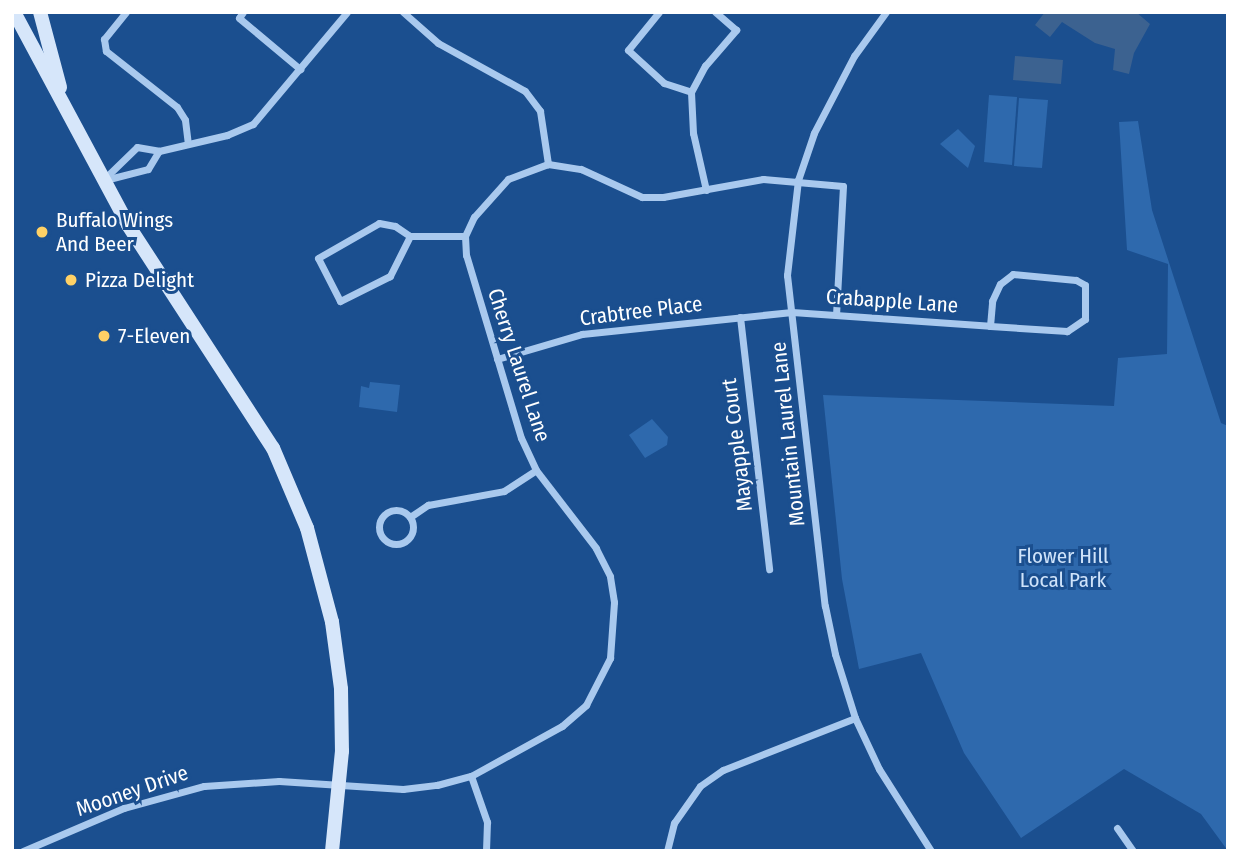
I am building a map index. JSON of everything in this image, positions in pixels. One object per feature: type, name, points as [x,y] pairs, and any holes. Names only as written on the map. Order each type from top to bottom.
[{"type":"main road","points":[[15,12],[64,102],[102,180],[256,418],[293,492],[319,565],[332,622],[342,709],[340,788],[332,851]]},
{"type":"main road","points":[[40,12],[64,102]]},
{"type":"street","points":[[126,12],[104,39],[106,51],[177,107],[185,120],[188,143]]},
{"type":"street","points":[[243,12],[239,18],[300,69]]},
{"type":"street","points":[[102,180],[137,147],[159,151],[227,135],[253,124],[347,12]]},
{"type":"street","points":[[403,12],[438,43],[525,90],[540,111],[548,164]]},
{"type":"street","points":[[659,12],[628,50],[664,83],[691,92]]},
{"type":"street","points":[[706,190],[693,134],[691,92],[705,66],[736,30],[715,12]]},
{"type":"street","name":"Mountain Laurel Lane","points":[[886,12],[832,94],[798,180],[787,275],[825,606],[855,718],[879,769],[931,851]]},
{"type":"street","points":[[102,180],[148,169],[159,151]]},
{"type":"street","points":[[410,236],[390,276],[340,301],[318,258],[379,223],[395,226],[410,236],[465,236],[502,184],[522,170],[548,164],[581,169],[642,197],[706,190],[763,179],[843,186],[836,314]]},
{"type":"street","name":"Cherry Laurel Lane","points":[[340,788],[403,789],[471,776],[562,726],[586,705],[610,658],[614,602],[610,576],[596,548],[536,470],[497,359],[466,255],[465,236]]},
{"type":"street","name":"Crabapple Lane","points":[[792,312],[836,314],[990,326],[1067,331],[1077,327],[1085,319],[1085,285],[1076,280],[1013,274],[1000,284],[992,301],[990,326]]},
{"type":"street","name":"Crabtree Place","points":[[497,359],[582,334],[792,312]]},
{"type":"street","name":"Mayapple Court","points":[[740,317],[769,569]]},
{"type":"street","points":[[410,517],[428,505],[504,491],[536,470]]},
{"type":"street","points":[[390,511],[401,511],[410,517],[412,533],[405,541],[395,544],[381,535],[381,519],[390,511]]},
{"type":"street","points":[[667,851],[674,823],[700,786],[723,770],[855,718]]},
{"type":"street","points":[[471,776],[487,822],[486,851]]},
{"type":"street","name":"Mooney Drive","points":[[23,851],[124,808],[204,786],[279,781],[340,788]]},
{"type":"street","points":[[1117,828],[1133,851]]},
{"type":"green space","points":[[989,95],[1017,97],[1012,165],[984,162]]},
{"type":"green space","points":[[1019,98],[1048,100],[1042,168],[1014,166]]},
{"type":"green space","name":"Flower Hill Local Park","points":[[1138,121],[1152,210],[1221,423],[1228,426],[1228,851],[1201,814],[1124,769],[1021,838],[964,753],[921,653],[859,669],[842,579],[823,395],[1114,406],[1118,358],[1167,354],[1168,264],[1127,250],[1119,122]]},
{"type":"green space","points":[[958,129],[975,146],[968,168],[940,144]]},
{"type":"green space","points":[[370,382],[400,385],[397,412],[359,407],[361,386],[369,388]]},
{"type":"green space","points":[[652,419],[668,437],[667,445],[645,458],[629,435]]},
{"type":"shaded area","points":[[1045,12],[1136,12],[1150,24],[1134,53],[1129,74],[1113,70],[1115,49],[1095,43],[1062,22],[1050,37],[1035,25]]},
{"type":"shaded area","points":[[1015,56],[1063,60],[1061,84],[1013,80]]},
{"type":"place","name":"Buffalo Wings And Beer","points":[[42,232]]},
{"type":"place","name":"Pizza Delight","points":[[71,280]]},
{"type":"place","name":"7-Eleven","points":[[104,336]]}]
